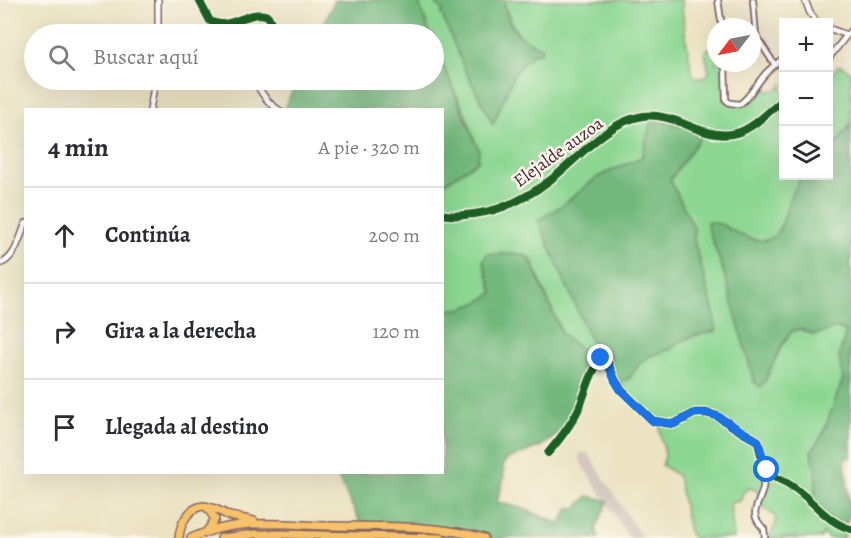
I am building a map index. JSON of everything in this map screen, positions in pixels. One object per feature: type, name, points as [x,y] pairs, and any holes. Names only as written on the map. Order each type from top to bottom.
[{"type":"main road","points":[[179,538],[180,527],[185,517],[203,506],[211,507],[233,517],[276,524]]},
{"type":"main road","points":[[203,506],[210,509],[215,519],[207,531]]},
{"type":"main road","points":[[191,538],[207,531],[240,525],[276,524],[424,528],[449,530],[484,538]]},
{"type":"main road","points":[[221,538],[254,534],[442,538]]},
{"type":"main road","points":[[281,538],[309,536]]},
{"type":"street","points":[[158,0],[158,24]]},
{"type":"street","points":[[199,0],[210,21],[218,24]]},
{"type":"street","points":[[718,0],[721,18]]},
{"type":"street","points":[[753,0],[756,36],[775,65]]},
{"type":"street","points":[[805,0],[814,18]]},
{"type":"street","points":[[224,24],[258,14],[268,16],[272,24]]},
{"type":"street","points":[[833,29],[849,32]]},
{"type":"street","points":[[849,32],[851,42]]},
{"type":"street","points":[[833,53],[849,32]]},
{"type":"street","points":[[725,72],[725,96],[730,103],[740,104],[746,100],[769,69],[779,61]]},
{"type":"street","points":[[150,108],[153,90]]},
{"type":"street","points":[[260,90],[277,108]]},
{"type":"street","name":"Elejalde auzoa","points":[[444,214],[456,216],[500,209],[543,185],[586,147],[635,117],[665,117],[709,133],[728,135],[737,134],[751,127],[779,102]]},
{"type":"street","points":[[0,264],[9,260],[13,254],[24,228]]},
{"type":"street","points":[[548,453],[562,437],[582,403],[592,370],[601,358],[606,359],[621,390],[653,421],[674,424],[695,413],[717,416],[758,441],[767,470],[774,477],[793,486],[828,518],[851,529]]},
{"type":"street","points":[[765,538],[765,531],[756,521],[755,514],[763,487],[763,474],[767,470]]},
{"type":"shaded area","points":[[582,452],[588,453],[642,538],[628,536],[581,463],[579,455]]},
{"type":"green space","points":[[335,0],[418,0],[426,24],[324,24]]},
{"type":"green space","points":[[418,0],[432,0],[443,10],[442,13],[465,70],[493,124],[514,75],[535,52],[515,29],[508,16],[504,0],[682,0],[686,40],[695,78],[703,78],[709,72],[724,72],[725,101],[741,105],[751,100],[761,85],[772,90],[779,88],[779,180],[799,180],[790,197],[781,226],[771,238],[756,241],[720,224],[707,225],[765,381],[782,345],[792,331],[800,329],[814,335],[836,328],[846,331],[839,357],[843,379],[823,434],[811,452],[816,473],[815,504],[832,520],[846,523],[844,538],[828,538],[823,533],[821,538],[769,538],[776,523],[776,517],[763,507],[757,491],[751,488],[744,491],[740,501],[730,503],[734,538],[693,538],[689,531],[678,476],[662,465],[665,456],[660,426],[646,408],[643,409],[629,395],[619,381],[628,379],[639,364],[650,356],[671,349],[693,336],[716,331],[715,317],[694,240],[694,228],[670,180],[704,132],[686,125],[667,122],[642,157],[598,177],[563,205],[538,220],[591,341],[600,353],[590,367],[584,352],[562,334],[532,261],[525,255],[495,255],[483,261],[493,293],[469,306],[444,309],[444,183],[478,161],[469,122],[444,67],[444,24],[426,24]]},
{"type":"green space","points":[[432,0],[504,0],[508,19],[515,31],[542,48],[540,54],[535,53],[522,64],[514,75],[493,124],[465,70],[441,13],[443,10]]},
{"type":"green space","points":[[840,65],[851,72],[851,124],[833,148],[833,75]]},
{"type":"green space","points":[[444,68],[479,150],[478,161],[444,183],[444,108],[284,108],[293,90],[444,90]]},
{"type":"green space","points":[[651,121],[686,125],[704,132],[670,180],[694,228],[694,241],[715,317],[716,331],[693,336],[671,349],[650,356],[639,364],[629,379],[619,381],[607,367],[603,349],[600,353],[591,341],[538,220],[563,205],[598,177],[642,157]]},
{"type":"green space","points":[[851,124],[851,458],[846,457],[845,462],[850,514],[846,523],[832,520],[815,504],[816,473],[811,452],[823,434],[843,379],[839,357],[846,331],[836,328],[814,335],[800,329],[792,331],[760,387],[754,382],[723,269],[707,225],[707,222],[717,223],[757,240],[772,238],[782,224],[790,197],[799,180],[833,180],[833,148]]},
{"type":"green space","points":[[487,254],[520,254],[529,257],[562,334],[584,352],[590,367],[580,399],[566,425],[557,435],[541,446],[506,460],[503,465],[504,478],[497,502],[524,509],[560,524],[569,508],[576,508],[588,496],[608,501],[596,529],[599,538],[368,538],[336,474],[444,474],[444,309],[469,306],[493,293],[483,261]]},
{"type":"cycle path","points":[[199,0],[210,21],[217,24]]},
{"type":"cycle path","points":[[225,24],[261,14],[268,16],[272,24]]},
{"type":"cycle path","points":[[217,24],[225,24]]},
{"type":"cycle path","points":[[444,214],[458,216],[484,212],[523,198],[549,181],[604,134],[629,120],[643,116],[660,116],[704,131],[729,134],[750,127],[779,103]]},
{"type":"cycle path","points":[[548,453],[576,415],[592,374],[601,358],[606,359],[621,390],[653,421],[674,424],[695,413],[717,416],[758,441],[764,465],[772,475],[790,485],[834,521],[851,529]]},
{"type":"route","points":[[601,358],[606,359],[621,390],[653,421],[674,424],[695,413],[717,416],[758,441],[767,470]]}]
